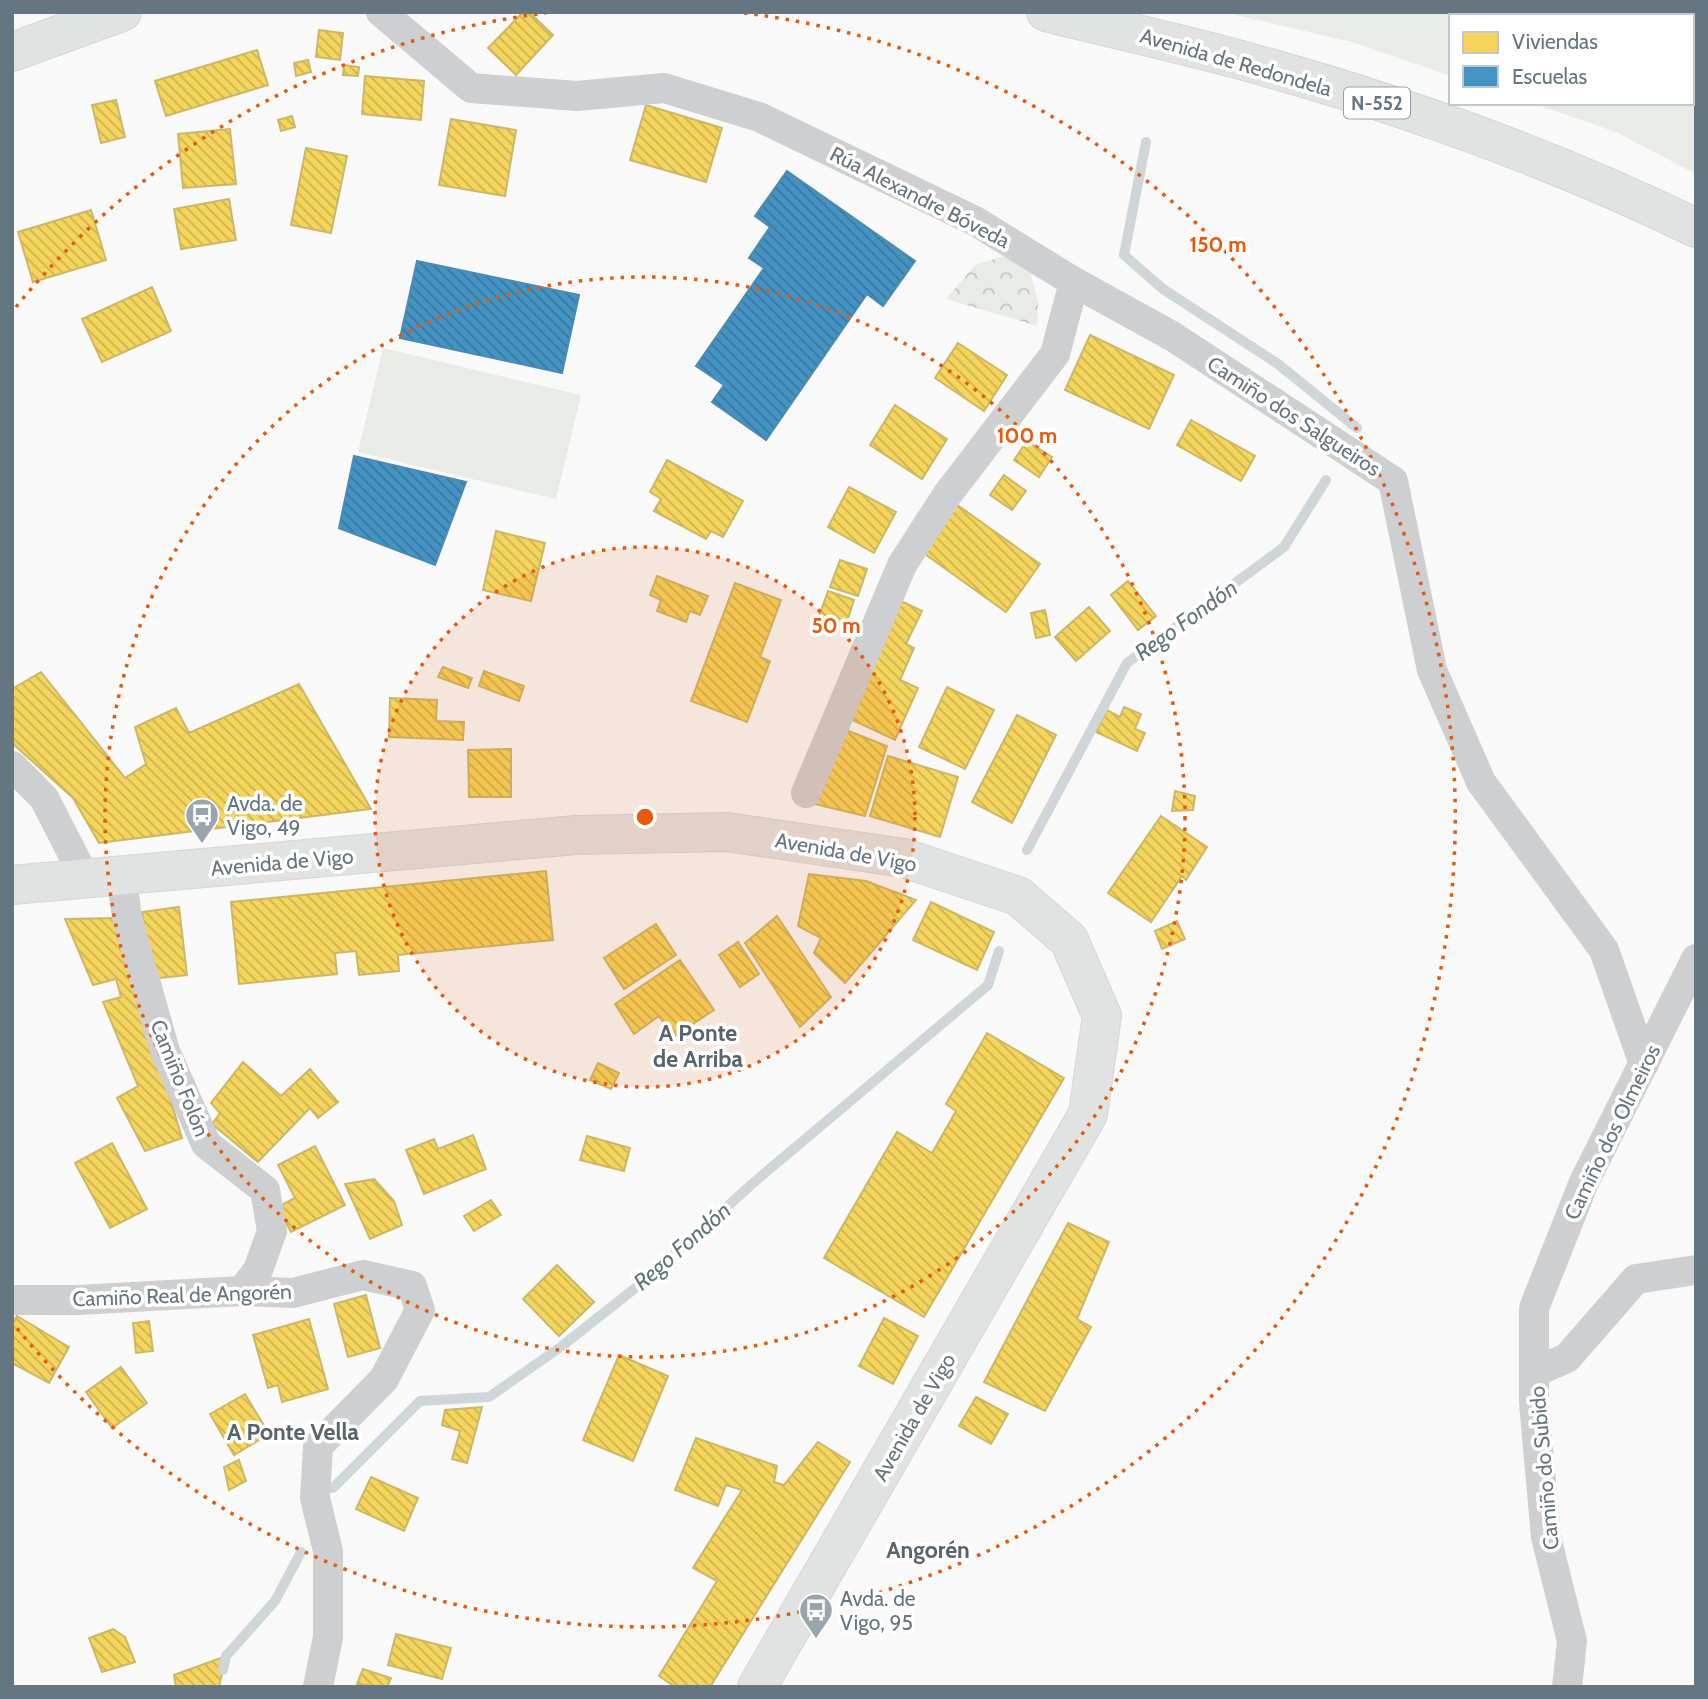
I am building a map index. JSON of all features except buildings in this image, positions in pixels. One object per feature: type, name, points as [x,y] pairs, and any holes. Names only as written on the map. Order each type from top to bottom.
[{"type":"main road","points":[[12,51],[122,12]]},
{"type":"main road","name":"Avenida de Redondela","points":[[1046,12],[1238,59],[1399,110],[1534,158],[1644,203],[1696,228]]},
{"type":"main road","name":"Avenida de Vigo","points":[[12,886],[576,835],[727,832],[904,858],[1018,897],[1069,940],[1102,1016],[1088,1114],[757,1687]]},
{"type":"street","name":"Rúa Alexandre Bóveda","points":[[381,12],[471,88],[577,96],[664,88],[758,117],[975,220],[1074,282]]},
{"type":"street","points":[[806,793],[902,565],[947,495],[1055,354],[1074,282]]},
{"type":"street","name":"Camiño dos Salgueiros","points":[[1074,282],[1172,336],[1393,481],[1432,670],[1481,782],[1604,950],[1644,1064]]},
{"type":"street","name":"Camiño Folón","points":[[12,766],[44,798],[103,876],[127,917],[165,1051],[206,1144],[265,1190],[272,1231],[258,1270],[242,1291]]},
{"type":"street","name":"Camiño dos Olmeiros","points":[[1534,1308],[1584,1182],[1696,959]]},
{"type":"street","name":"Camiño do Subido","points":[[1535,1372],[1567,1358],[1636,1279],[1696,1270]]},
{"type":"street","name":"Camiño Real de Angorén","points":[[12,1300],[78,1300],[242,1291],[293,1293],[363,1275],[412,1286],[420,1310],[384,1379],[318,1446],[315,1497],[328,1551],[328,1637],[318,1687]]},
{"type":"street","name":"Camiño do Subido","points":[[1534,1308],[1534,1403],[1546,1537],[1572,1641],[1567,1687]]},
{"type":"green space","points":[[1223,12],[1696,12],[1696,174],[1616,132],[1538,105],[1694,105],[1694,14],[1449,14],[1449,75],[1352,42]]},
{"type":"green space","points":[[1010,254],[1028,263],[1038,302],[1037,326],[946,299],[975,265]]},
{"type":"green space","points":[[383,348],[581,395],[556,499],[358,452]]},
{"type":"waterway","name":"Rego Fondón","points":[[1146,142],[1124,255],[1163,289],[1278,364],[1357,428]]},
{"type":"waterway","name":"Rego Fondón","points":[[1027,850],[1127,663],[1284,547],[1326,480]]},
{"type":"waterway","name":"Rego Fondón","points":[[333,1488],[420,1401],[489,1397],[562,1346],[653,1274],[752,1184],[988,985],[999,951]]},
{"type":"waterway","name":"Rego Fondón","points":[[223,1670],[226,1656],[275,1601],[301,1552]]},
{"type":"place","name":"Avda. de Vigo, 49","points":[[202,845]]},
{"type":"place","name":"Avda. de Vigo, 95","points":[[816,1640]]},
{"type":"district","name":"A Ponte de Arriba","points":[[698,1046]]},
{"type":"district","name":"A Ponte Vella","points":[[293,1432]]},
{"type":"district","name":"Angorén","points":[[928,1550]]}]
